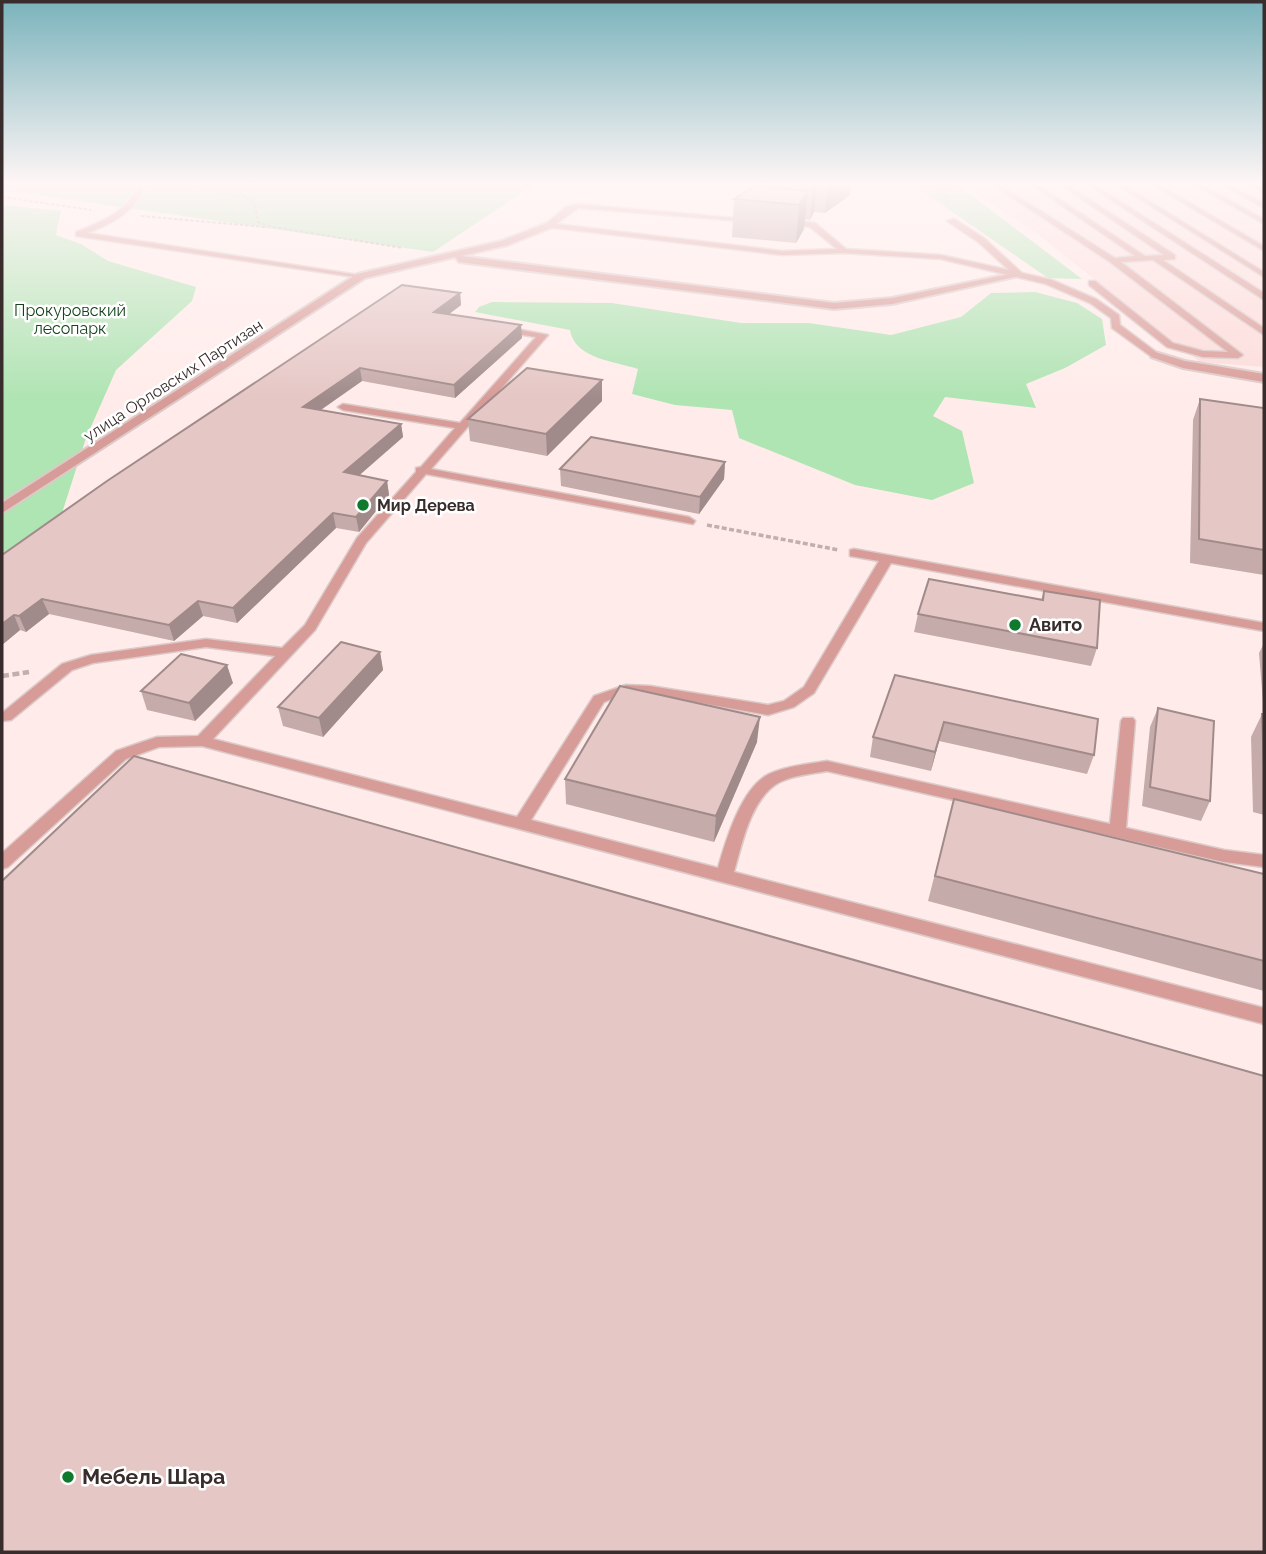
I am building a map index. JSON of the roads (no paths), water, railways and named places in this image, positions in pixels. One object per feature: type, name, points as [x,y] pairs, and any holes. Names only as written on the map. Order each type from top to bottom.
[{"type":"street","name":"улица Орловских Партизан","points":[[2,509],[361,276],[387,267],[450,255]]},
{"type":"street","points":[[437,257],[834,306],[892,301],[1019,275]]},
{"type":"street","points":[[1155,355],[1205,369],[1264,378]]},
{"type":"lane","points":[[217,255],[361,276]]},
{"type":"lane","points":[[901,255],[941,257],[1049,282],[1105,307],[1116,317],[1115,326],[1155,355]]},
{"type":"lane","points":[[997,255],[1019,275]]},
{"type":"lane","points":[[1092,283],[1170,345],[1203,354],[1238,355],[1104,255]]},
{"type":"lane","points":[[1138,255],[1143,258]]},
{"type":"lane","points":[[1168,255],[1172,257]]},
{"type":"lane","points":[[1231,255],[1264,275]]},
{"type":"lane","points":[[1113,260],[1201,256],[1264,297]]},
{"type":"lane","points":[[1155,258],[1264,332]]},
{"type":"lane","points":[[202,741],[310,627],[361,541],[420,470],[543,335],[481,326]]},
{"type":"lane","points":[[343,407],[461,426]]},
{"type":"lane","points":[[420,470],[689,521]]},
{"type":"lane","points":[[854,553],[1264,627]]},
{"type":"lane","points":[[521,824],[599,699],[626,689],[650,690],[768,710],[789,704],[809,690],[887,559]]},
{"type":"lane","points":[[6,717],[66,667],[91,659],[206,643],[285,653]]},
{"type":"lane","points":[[1117,832],[1128,721]]},
{"type":"lane","points":[[2,863],[121,755],[157,742],[202,741],[1264,1016]]},
{"type":"lane","points":[[724,876],[732,849],[751,806],[768,782],[827,766],[1224,856],[1264,861]]},
{"type":"place","name":"Мир Дерева","points":[[363,505]]},
{"type":"place","name":"Авито","points":[[1015,625]]},
{"type":"place","name":"Мебель Шара","points":[[68,1477]]},
{"type":"park label","name":"Прокуровский лесопарк","points":[[70,319]]}]
